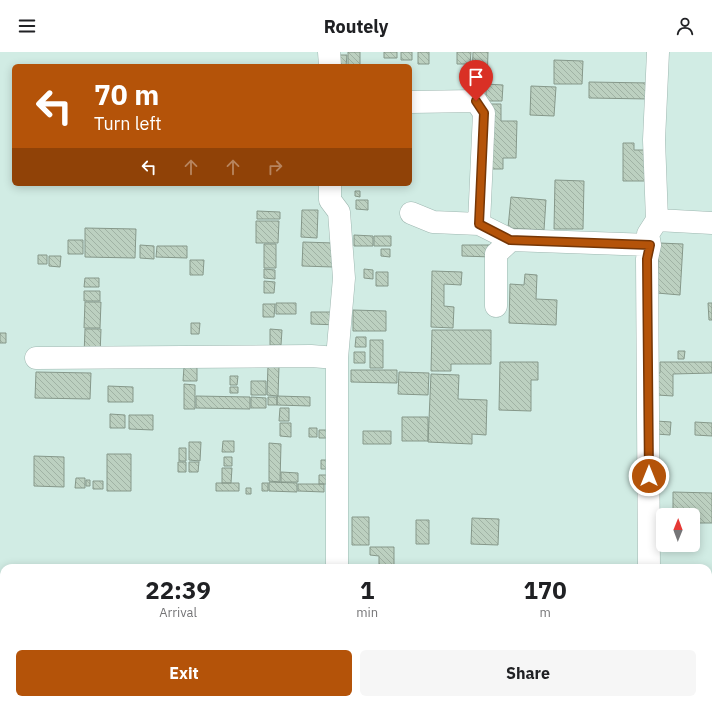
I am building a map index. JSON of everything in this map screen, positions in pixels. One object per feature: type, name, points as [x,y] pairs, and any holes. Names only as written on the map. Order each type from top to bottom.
[{"type":"street","points":[[329,52],[330,64]]},
{"type":"street","points":[[649,564],[647,259],[650,245],[648,234],[657,220],[654,140],[658,52]]},
{"type":"street","points":[[412,102],[476,101],[484,113],[479,224]]},
{"type":"street","points":[[330,186],[330,200],[339,212],[344,278],[337,358],[337,564]]},
{"type":"street","points":[[411,213],[433,222],[479,224],[510,240],[650,245]]},
{"type":"street","points":[[657,220],[712,223]]},
{"type":"street","points":[[496,306],[496,254],[510,240]]},
{"type":"street","points":[[36,358],[311,356],[337,358]]},
{"type":"building","points":[[348,52],[360,52],[360,64],[348,64]]},
{"type":"building","points":[[384,52],[397,52],[397,58],[384,58]]},
{"type":"building","points":[[401,52],[412,52],[412,60],[401,60]]},
{"type":"building","points":[[418,52],[429,52],[429,64],[418,64]]},
{"type":"building","points":[[457,52],[471,52],[470,64],[457,64]]},
{"type":"building","points":[[473,52],[488,52],[487,82],[472,82]]},
{"type":"building","points":[[338,55],[347,55],[346,64],[338,64]]},
{"type":"building","points":[[554,60],[583,61],[582,84],[554,84]]},
{"type":"building","points":[[589,82],[650,83],[649,99],[589,98]]},
{"type":"building","points":[[486,84],[503,85],[502,101],[486,101]]},
{"type":"building","points":[[531,86],[556,87],[554,116],[530,115]]},
{"type":"building","points":[[487,104],[501,104],[501,121],[517,121],[516,158],[503,158],[503,169],[486,169]]},
{"type":"building","points":[[623,143],[634,143],[634,150],[646,150],[645,181],[623,181]]},
{"type":"building","points":[[555,180],[584,181],[583,229],[554,229]]},
{"type":"building","points":[[355,191],[360,191],[360,197],[355,196]]},
{"type":"building","points":[[511,197],[546,200],[544,230],[508,228]]},
{"type":"building","points":[[356,200],[368,200],[368,210],[356,209]]},
{"type":"building","points":[[302,210],[318,210],[317,238],[301,237]]},
{"type":"building","points":[[257,211],[280,212],[280,219],[257,219]]},
{"type":"building","points":[[256,221],[279,221],[278,243],[256,243]]},
{"type":"building","points":[[85,228],[136,229],[135,258],[85,257]]},
{"type":"building","points":[[354,235],[373,236],[373,246],[354,246]]},
{"type":"building","points":[[374,236],[391,236],[391,246],[374,246]]},
{"type":"building","points":[[68,240],[83,240],[83,254],[68,254]]},
{"type":"building","points":[[303,242],[334,243],[333,267],[302,266]]},
{"type":"building","points":[[659,243],[683,244],[680,295],[657,293]]},
{"type":"building","points":[[264,244],[276,244],[276,268],[264,268]]},
{"type":"building","points":[[140,245],[154,246],[154,259],[140,258]]},
{"type":"building","points":[[462,245],[492,245],[492,257],[462,256]]},
{"type":"building","points":[[157,246],[187,246],[187,258],[156,257]]},
{"type":"building","points":[[381,249],[390,249],[390,257],[381,256]]},
{"type":"building","points":[[38,255],[47,255],[47,264],[38,264]]},
{"type":"building","points":[[49,256],[61,256],[60,267],[49,266]]},
{"type":"building","points":[[190,260],[204,260],[203,275],[190,275]]},
{"type":"building","points":[[264,269],[275,270],[275,279],[264,278]]},
{"type":"building","points":[[364,269],[373,270],[373,279],[364,278]]},
{"type":"building","points":[[432,271],[462,272],[461,285],[444,284],[444,306],[454,307],[453,328],[431,327]]},
{"type":"building","points":[[376,272],[388,272],[388,286],[376,286]]},
{"type":"building","points":[[525,274],[537,275],[536,299],[557,300],[556,325],[509,323],[510,284],[524,285]]},
{"type":"building","points":[[85,278],[99,278],[99,287],[84,287]]},
{"type":"building","points":[[264,281],[275,282],[274,293],[264,293]]},
{"type":"building","points":[[84,291],[100,291],[100,301],[84,301]]},
{"type":"building","points":[[85,302],[101,302],[100,328],[84,328]]},
{"type":"building","points":[[276,303],[296,303],[296,314],[276,314]]},
{"type":"building","points":[[708,303],[712,303],[712,320],[709,320]]},
{"type":"building","points":[[263,304],[275,304],[274,317],[263,317]]},
{"type":"building","points":[[353,310],[386,311],[386,331],[353,331]]},
{"type":"building","points":[[311,312],[339,312],[339,325],[311,324]]},
{"type":"building","points":[[191,323],[200,323],[199,334],[191,334]]},
{"type":"building","points":[[85,329],[101,329],[100,355],[84,355]]},
{"type":"building","points":[[270,329],[282,330],[281,345],[270,345]]},
{"type":"building","points":[[432,330],[491,330],[491,364],[451,364],[451,371],[431,371]]},
{"type":"building","points":[[0,333],[6,333],[6,343],[0,343]]},
{"type":"building","points":[[356,337],[366,337],[366,347],[355,347]]},
{"type":"building","points":[[370,340],[383,340],[383,368],[370,368]]},
{"type":"building","points":[[678,351],[685,351],[684,359],[678,359]]},
{"type":"building","points":[[354,352],[365,352],[365,363],[354,363]]},
{"type":"building","points":[[500,362],[538,362],[538,380],[531,380],[531,411],[499,410]]},
{"type":"building","points":[[660,362],[712,362],[712,373],[673,374],[673,396],[657,395],[657,373],[660,373]]},
{"type":"building","points":[[268,365],[279,366],[278,396],[267,395]]},
{"type":"building","points":[[184,367],[197,367],[197,381],[183,381]]},
{"type":"building","points":[[351,370],[397,370],[397,383],[351,382]]},
{"type":"building","points":[[36,372],[91,373],[90,399],[35,398]]},
{"type":"building","points":[[399,372],[429,373],[428,395],[398,394]]},
{"type":"building","points":[[431,374],[459,375],[458,399],[487,400],[486,435],[472,434],[472,444],[428,442]]},
{"type":"building","points":[[230,376],[238,376],[237,385],[230,385]]},
{"type":"building","points":[[251,381],[266,381],[266,395],[251,395]]},
{"type":"building","points":[[184,384],[195,385],[195,409],[184,409]]},
{"type":"building","points":[[108,386],[133,387],[133,402],[108,402]]},
{"type":"building","points":[[230,387],[238,387],[238,393],[230,393]]},
{"type":"building","points":[[196,396],[250,397],[250,409],[196,408]]},
{"type":"building","points":[[277,396],[310,397],[310,406],[277,405]]},
{"type":"building","points":[[251,397],[266,398],[266,408],[251,408]]},
{"type":"building","points":[[268,397],[277,397],[277,405],[268,405]]},
{"type":"building","points":[[280,408],[289,408],[289,421],[279,421]]},
{"type":"building","points":[[110,414],[125,415],[125,428],[110,428]]},
{"type":"building","points":[[129,415],[153,415],[153,430],[129,429]]},
{"type":"building","points":[[402,417],[428,417],[428,441],[402,441]]},
{"type":"building","points":[[656,421],[671,422],[670,435],[656,434]]},
{"type":"building","points":[[695,422],[712,423],[712,436],[695,435]]},
{"type":"building","points":[[280,423],[291,423],[291,437],[280,436]]},
{"type":"building","points":[[309,428],[317,428],[317,437],[309,437]]},
{"type":"building","points":[[319,430],[328,430],[328,438],[319,438]]},
{"type":"building","points":[[363,431],[391,431],[391,444],[363,444]]},
{"type":"building","points":[[223,441],[234,441],[234,452],[222,452]]},
{"type":"building","points":[[189,442],[201,442],[200,461],[189,460]]},
{"type":"building","points":[[269,443],[281,444],[280,482],[269,481]]},
{"type":"building","points":[[179,448],[186,448],[186,461],[179,461]]},
{"type":"building","points":[[107,454],[131,454],[131,491],[107,491]]},
{"type":"building","points":[[34,456],[64,457],[64,487],[34,486]]},
{"type":"building","points":[[224,457],[232,457],[232,466],[224,466]]},
{"type":"building","points":[[321,460],[329,460],[329,469],[321,469]]},
{"type":"building","points":[[178,462],[186,462],[186,472],[178,472]]},
{"type":"building","points":[[189,462],[199,462],[198,472],[189,472]]},
{"type":"building","points":[[222,468],[232,468],[231,483],[222,483]]},
{"type":"building","points":[[281,472],[298,473],[298,482],[281,482]]},
{"type":"building","points":[[319,475],[328,475],[327,484],[319,484]]},
{"type":"building","points":[[76,478],[85,478],[85,488],[75,488]]},
{"type":"building","points":[[86,480],[90,480],[90,486],[86,486]]},
{"type":"building","points":[[93,481],[103,481],[103,489],[93,489]]},
{"type":"building","points":[[269,482],[297,483],[297,492],[269,491]]},
{"type":"building","points":[[216,483],[239,483],[239,491],[216,491]]},
{"type":"building","points":[[262,483],[268,483],[268,491],[262,491]]},
{"type":"building","points":[[298,484],[324,484],[324,492],[298,491]]},
{"type":"building","points":[[246,488],[251,488],[251,494],[246,494]]},
{"type":"building","points":[[673,492],[712,493],[712,523],[700,523],[700,508],[673,508]]},
{"type":"building","points":[[352,517],[369,517],[369,545],[352,545]]},
{"type":"building","points":[[472,518],[499,519],[498,545],[471,544]]},
{"type":"building","points":[[416,520],[429,520],[429,544],[416,544]]},
{"type":"building","points":[[370,547],[394,547],[394,564],[379,564],[379,556],[370,555]]},
{"type":"route","points":[[476,101],[484,113],[479,224],[510,240],[650,245],[647,259],[649,476]]}]
